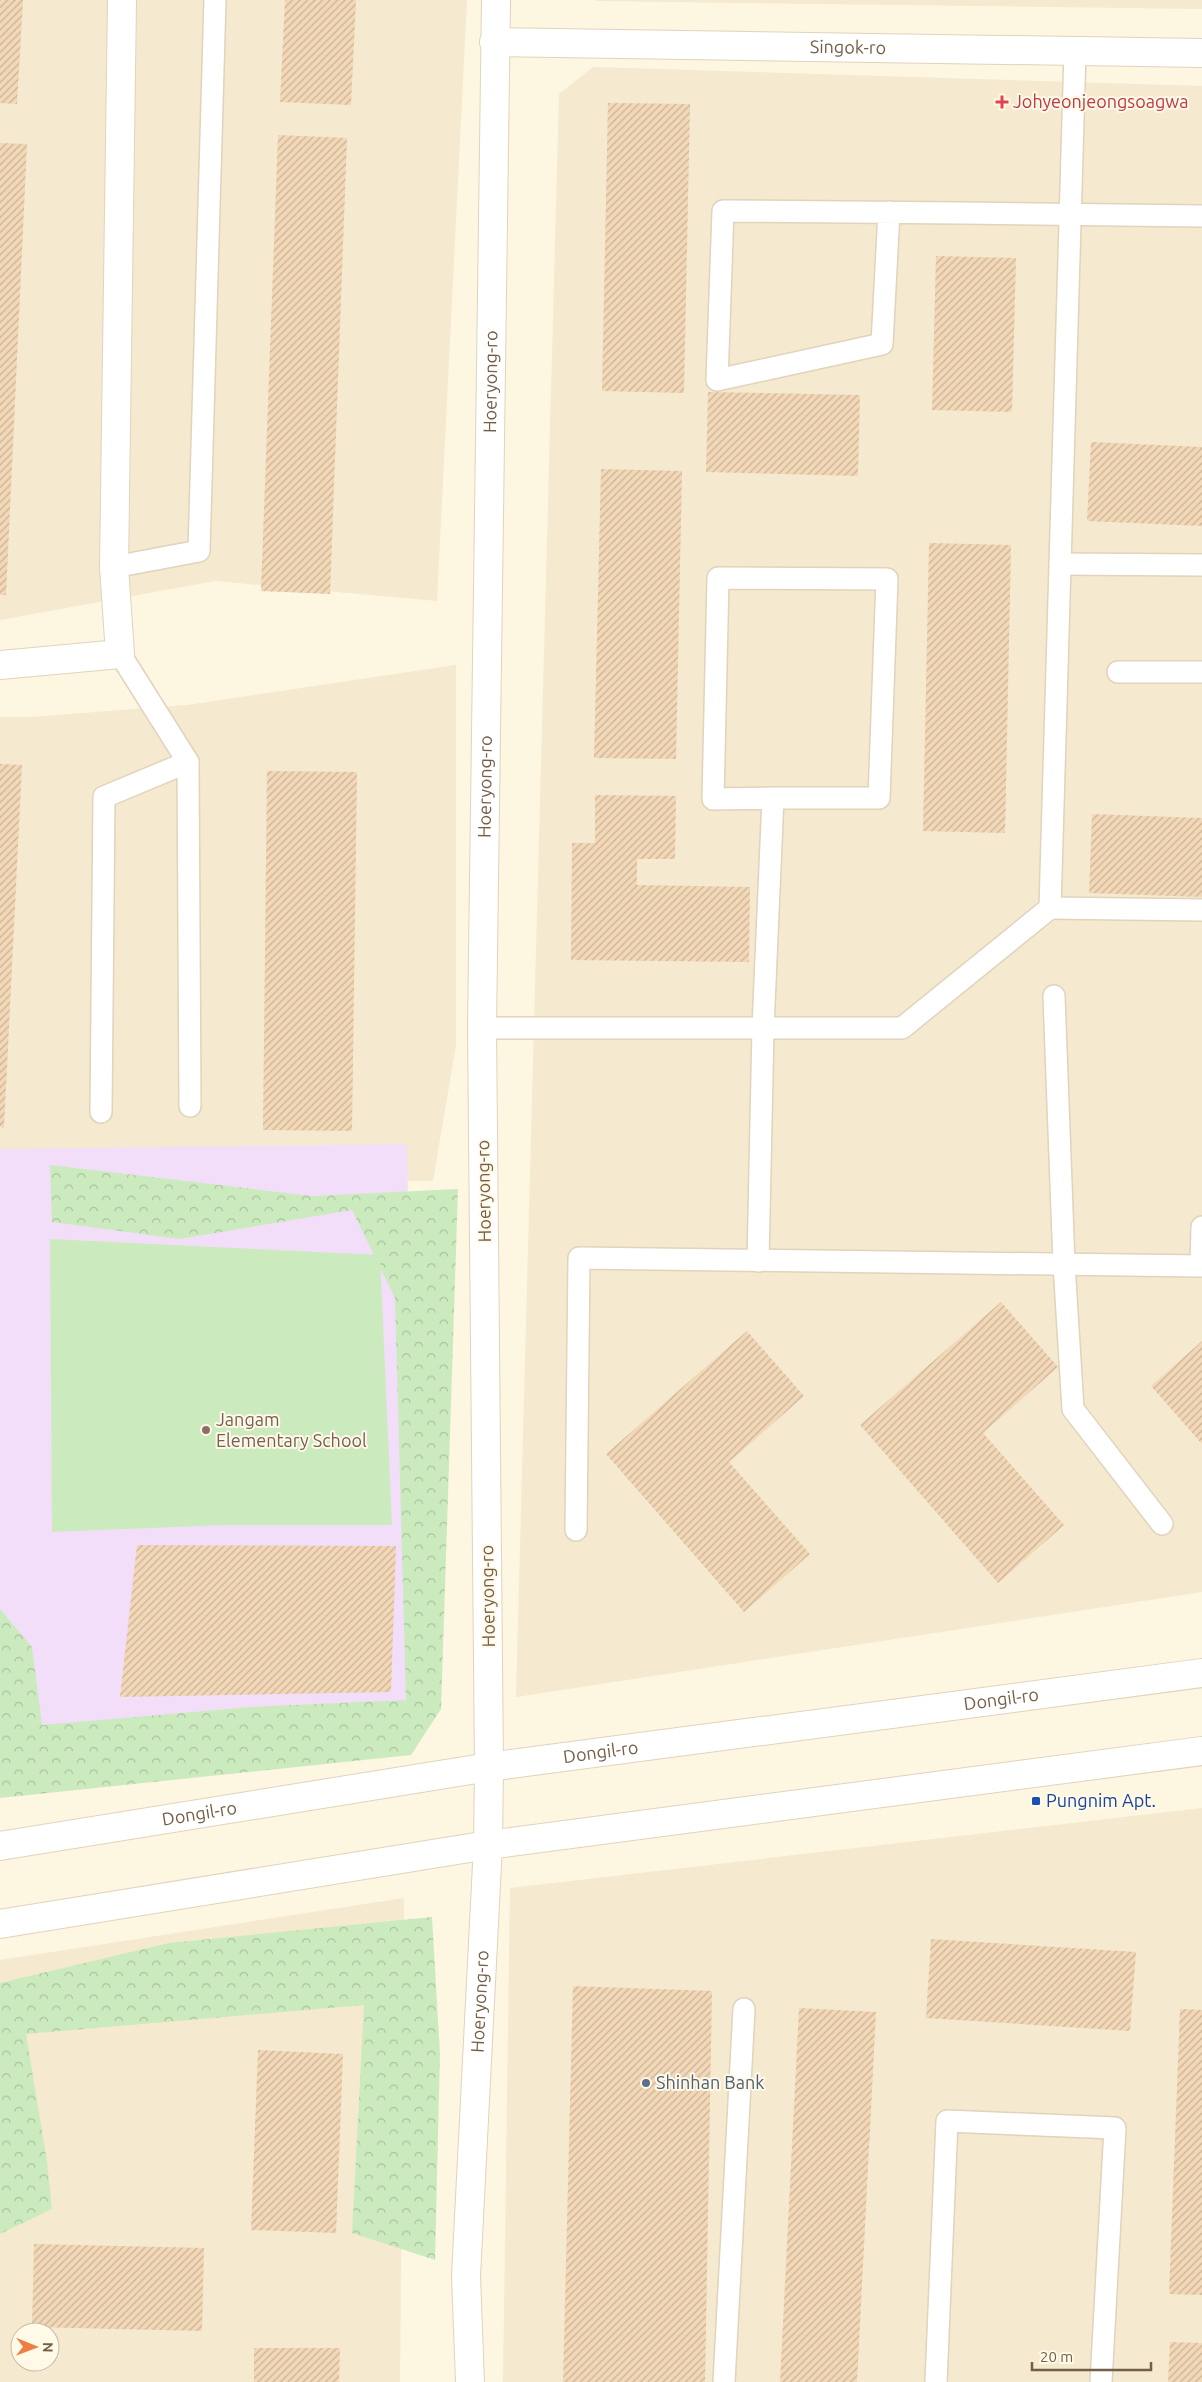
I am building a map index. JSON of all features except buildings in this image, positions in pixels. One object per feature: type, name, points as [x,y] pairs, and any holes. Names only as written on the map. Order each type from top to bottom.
[{"type":"street","points":[[0,665],[120,654],[114,567],[122,0]]},
{"type":"street","name":"Hoeryong-ro","points":[[470,2382],[466,2276],[488,1845],[489,1767],[482,1028],[496,0]]},
{"type":"street","name":"Singok-ro","points":[[494,42],[1202,53]]},
{"type":"street","name":"Dongil-ro","points":[[0,1846],[489,1767],[1202,1673]]},
{"type":"street","points":[[0,1924],[488,1845],[1202,1751]]},
{"type":"lane","points":[[114,567],[199,551],[215,0]]},
{"type":"lane","points":[[1050,908],[1075,51]]},
{"type":"lane","points":[[889,212],[882,344],[717,380],[723,211],[889,212],[1202,216]]},
{"type":"lane","points":[[1060,564],[1202,565]]},
{"type":"lane","points":[[718,578],[887,579],[878,798],[773,798],[712,800],[718,578]]},
{"type":"lane","points":[[120,654],[188,762],[190,1106]]},
{"type":"lane","points":[[1118,672],[1202,672]]},
{"type":"lane","points":[[100,1112],[104,797],[188,762]]},
{"type":"lane","points":[[758,1260],[763,1028],[773,798]]},
{"type":"lane","points":[[482,1028],[902,1028],[1050,908],[1202,910]]},
{"type":"lane","points":[[1054,996],[1064,1264],[1073,1409],[1162,1524]]},
{"type":"lane","points":[[576,1530],[579,1258],[1201,1266],[1202,1227]]},
{"type":"lane","points":[[724,2382],[744,2009]]},
{"type":"lane","points":[[936,2382],[947,2121],[1115,2128],[1101,2382]]},
{"type":"shaded area","points":[[0,0],[467,0],[437,601],[215,581],[0,620]]},
{"type":"shaded area","points":[[1202,0],[1202,9],[597,1]]},
{"type":"shaded area","points":[[593,67],[1202,86],[1202,1592],[516,1697],[559,94]]},
{"type":"shaded area","points":[[456,665],[456,1045],[433,1181],[0,1179],[0,717],[31,717],[187,705]]},
{"type":"shaded area","name":"Jangam Elementary School","points":[[407,1144],[417,1711],[0,1752],[0,1149]]},
{"type":"shaded area","points":[[1202,1808],[1202,2382],[503,2382],[510,1888]]},
{"type":"shaded area","points":[[404,1898],[400,2382],[0,2382],[0,1960]]},
{"type":"green space","points":[[50,1165],[312,1196],[458,1189],[441,1709],[411,1755],[0,1798],[0,1609],[32,1647],[42,1725],[251,1707],[406,1700],[395,1298],[352,1210],[180,1239],[52,1222]]},
{"type":"green space","points":[[50,1239],[380,1255],[392,1525],[224,1525],[52,1532]]},
{"type":"green space","points":[[432,1917],[440,2054],[435,2260],[352,2233],[364,2005],[26,2034],[47,2161],[52,2209],[0,2234],[0,1983],[169,1943]]},
{"type":"place","name":"Johyeonjeongsoagwa","points":[[1002,102]]},
{"type":"place","name":"Jangam Elementary School","points":[[206,1430]]},
{"type":"place","name":"Pungnim Apt.","points":[[1036,1801]]},
{"type":"place","name":"Shinhan Bank","points":[[646,2083]]}]
